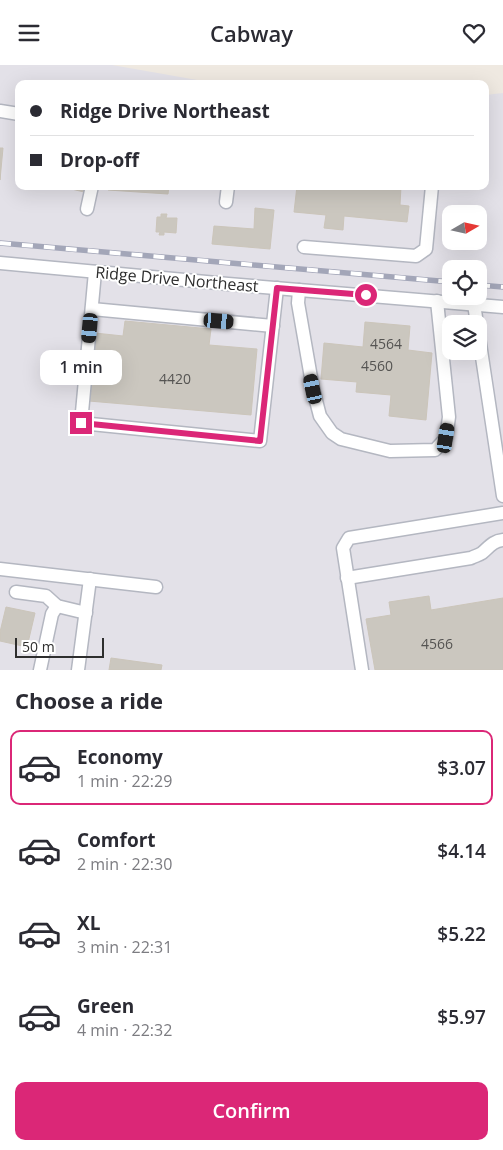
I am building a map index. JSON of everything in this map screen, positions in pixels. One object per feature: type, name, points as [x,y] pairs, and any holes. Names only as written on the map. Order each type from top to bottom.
[{"type":"street","points":[[0,111],[15,113]]},
{"type":"street","points":[[87,209],[91,190]]},
{"type":"street","points":[[226,202],[228,190]]},
{"type":"street","points":[[304,247],[416,256],[426,249],[432,190]]},
{"type":"street","name":"Ridge Drive Northeast","points":[[0,263],[442,301]]},
{"type":"street","points":[[95,272],[81,423],[260,441],[277,288]]},
{"type":"street","points":[[299,290],[298,303],[309,372],[320,416],[332,433],[341,439],[390,451],[435,450],[446,438],[449,417],[437,301]]},
{"type":"street","name":"Ridge Drive Northeast","points":[[484,305],[503,307]]},
{"type":"street","points":[[92,309],[273,326]]},
{"type":"street","points":[[482,360],[503,496]]},
{"type":"street","points":[[362,670],[343,548],[349,538],[503,513]]},
{"type":"street","points":[[347,578],[471,558],[481,554],[488,546],[503,540]]},
{"type":"street","points":[[0,569],[156,587]]},
{"type":"street","points":[[78,670],[90,579]]},
{"type":"street","points":[[16,591],[46,596],[56,606],[86,613]]},
{"type":"street","points":[[40,670],[52,614],[56,606]]},
{"type":"shaded area","points":[[0,65],[112,65],[197,80],[15,80],[15,190],[489,190],[489,95],[503,93],[503,670],[0,670]]},
{"type":"building","points":[[0,148],[3,148],[0,180]]},
{"type":"building","points":[[108,190],[168,190],[168,194]]},
{"type":"building","points":[[297,190],[401,190],[400,205],[409,206],[407,222],[344,216],[343,230],[324,228],[326,215],[294,212]]},
{"type":"building","points":[[255,208],[274,210],[270,249],[212,244],[214,226],[254,229]]},
{"type":"building","points":[[161,214],[167,214],[166,218],[177,218],[176,233],[164,232],[164,235],[159,235],[160,232],[156,232],[157,217],[161,217]]},
{"type":"building","points":[[125,321],[211,329],[209,345],[257,349],[251,415],[89,401],[95,333],[123,336]]},
{"type":"building","points":[[365,322],[410,326],[408,350],[432,353],[426,420],[389,416],[391,395],[356,392],[357,382],[321,379],[324,343],[363,347]]},
{"type":"building","points":[[429,596],[431,610],[503,598],[503,670],[375,670],[366,619],[391,615],[389,602]]},
{"type":"building","points":[[6,607],[35,613],[27,647],[0,641],[0,632]]},
{"type":"building","points":[[111,658],[162,665],[161,670],[109,670]]},
{"type":"railway","points":[[0,243],[442,281]]},
{"type":"railway","points":[[487,286],[503,287]]},
{"type":"route","points":[[81,423],[260,441],[277,288],[366,295]]}]
